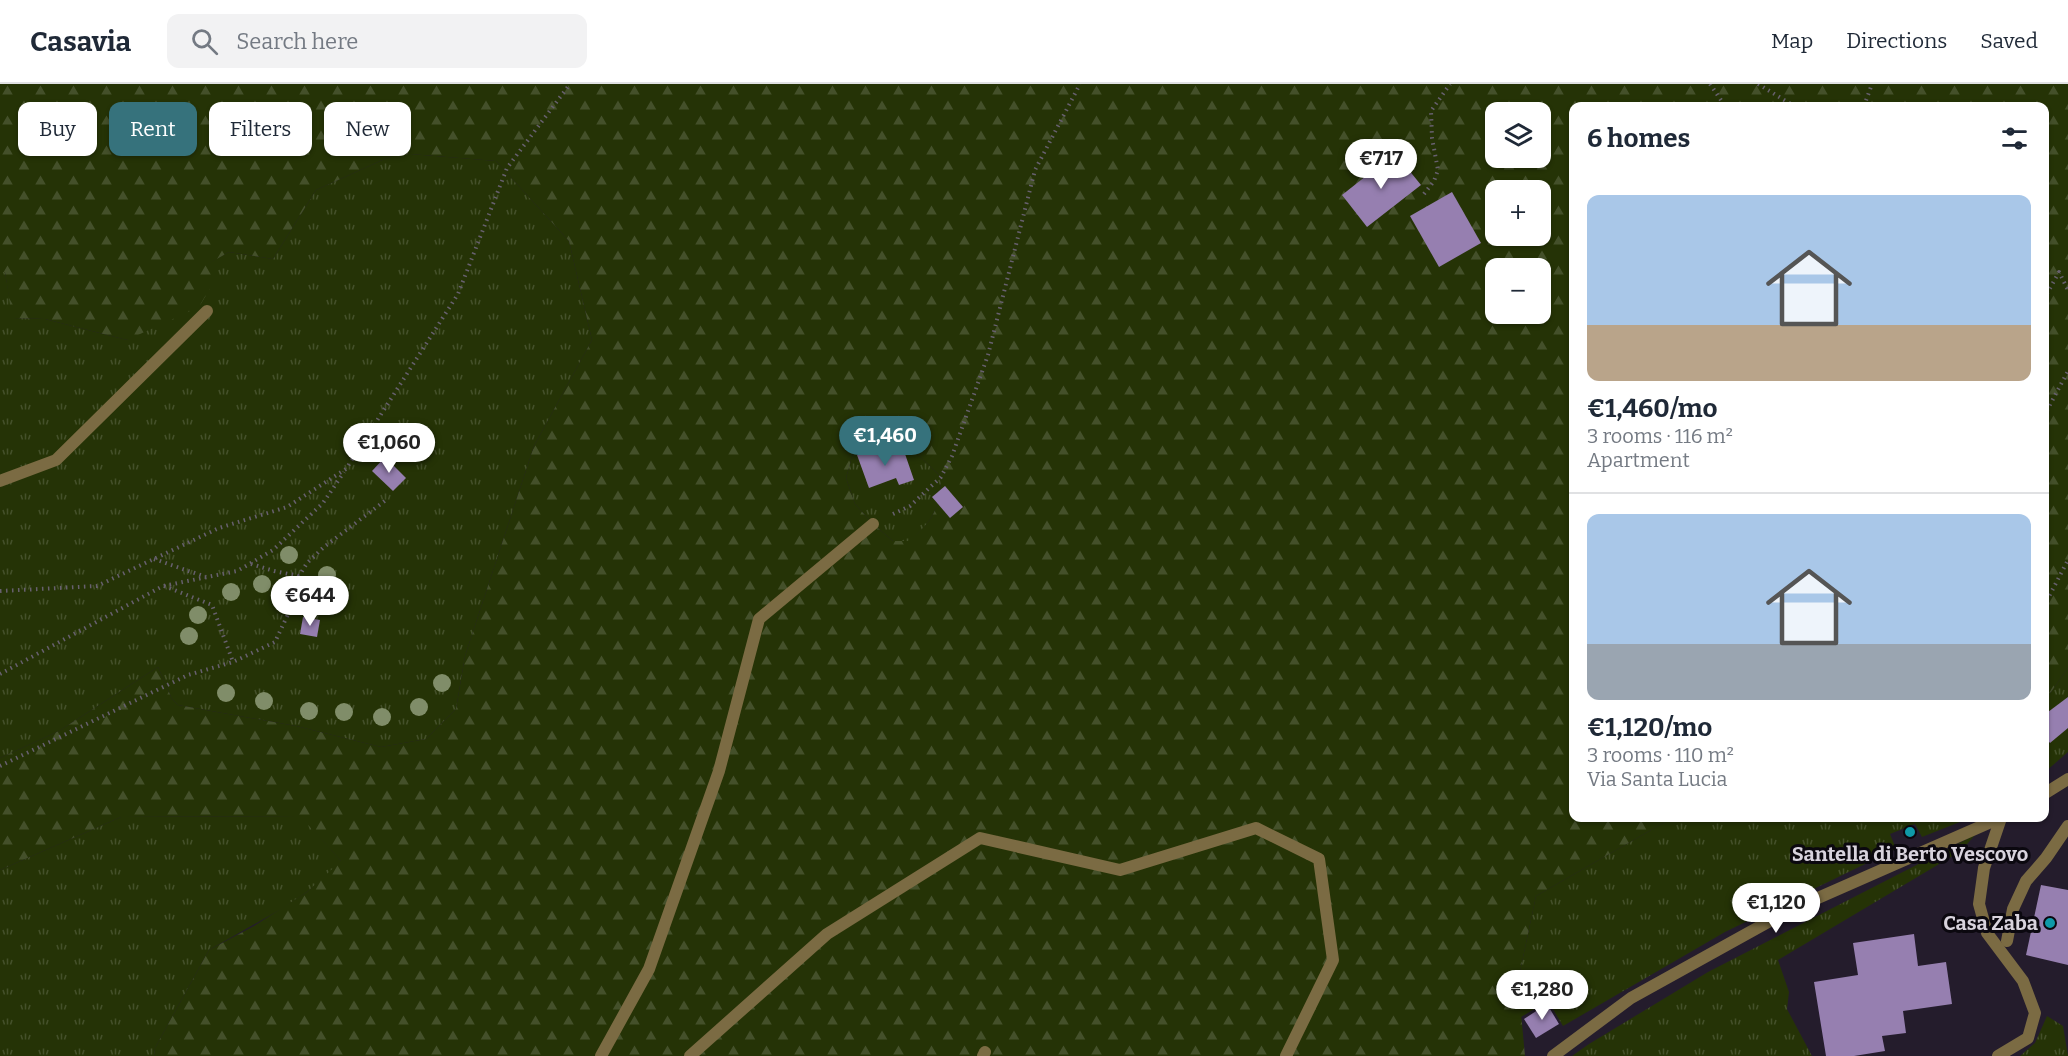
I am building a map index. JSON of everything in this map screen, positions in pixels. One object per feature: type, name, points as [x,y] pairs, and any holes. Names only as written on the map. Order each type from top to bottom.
[{"type":"street","points":[[0,481],[56,460],[207,311]]},
{"type":"street","points":[[601,1056],[649,969],[719,771],[759,619],[873,524]]},
{"type":"street","points":[[2049,791],[2068,779]]},
{"type":"street","points":[[1553,1056],[1632,998],[1786,912],[1992,822]]},
{"type":"street","points":[[1998,1056],[2028,1038],[2035,1013],[2023,981],[1987,933],[1979,904],[1984,868],[2000,822]]},
{"type":"street","points":[[2007,941],[2013,909],[2025,881],[2046,858],[2068,826]]},
{"type":"street","points":[[690,1056],[827,934],[980,838],[1120,870],[1256,828],[1319,859],[1333,960],[1286,1056]]},
{"type":"path","points":[[0,674],[163,586],[237,571],[273,550],[322,503],[458,294],[507,168],[570,84]]},
{"type":"path","points":[[873,524],[910,506],[941,477],[952,456],[988,355],[1035,170],[1080,84]]},
{"type":"path","points":[[1424,194],[1434,181],[1438,170],[1432,138],[1431,111],[1450,84]]},
{"type":"path","points":[[1710,84],[1722,102]]},
{"type":"path","points":[[1758,84],[1787,102]]},
{"type":"path","points":[[1865,102],[1872,84]]},
{"type":"path","points":[[2049,290],[2059,272],[2068,290]]},
{"type":"path","points":[[2049,407],[2068,371]]},
{"type":"path","points":[[0,591],[97,586],[219,528],[287,507],[346,469]]},
{"type":"path","points":[[0,766],[188,675],[233,662],[275,642],[290,610],[299,576],[307,564],[324,547],[386,500]]},
{"type":"path","points":[[153,558],[207,577]]},
{"type":"path","points":[[2049,596],[2068,560]]},
{"type":"path","points":[[251,563],[299,576]]},
{"type":"path","points":[[163,586],[212,605],[233,662]]},
{"type":"green space","points":[[0,84],[2068,84],[2068,668],[2049,693],[2049,102],[1569,102],[1569,822],[1665,822],[1536,896],[1518,981],[1525,1056],[154,1056],[155,1048],[209,950],[254,926],[307,892],[341,861],[300,816],[121,817],[0,870],[0,758],[59,731],[158,667],[172,699],[178,705],[296,726],[381,747],[426,739],[456,709],[465,656],[534,446],[592,340],[569,241],[496,161],[411,154],[411,102],[324,102],[324,156],[391,156],[316,190],[273,259],[229,252],[208,264],[214,282],[199,307],[127,340],[45,319],[12,318],[5,272],[0,272]],"holes":[[[887,435],[905,442],[941,477],[941,488],[934,514],[923,528],[908,541],[893,541],[855,504],[846,478],[854,450],[870,438]]]},
{"type":"green space","points":[[411,154],[496,161],[569,241],[592,340],[534,446],[465,656],[456,709],[426,739],[381,747],[296,726],[178,705],[172,699],[158,667],[59,731],[0,758],[0,272],[5,272],[13,318],[45,319],[127,340],[207,264],[229,252],[273,259],[316,190],[391,156],[411,156]]},
{"type":"green space","points":[[888,435],[905,442],[941,477],[941,488],[934,514],[908,542],[893,541],[873,524],[855,504],[846,478],[854,450],[870,438]]},
{"type":"green space","points":[[2068,668],[2068,752],[2049,769],[2049,693]]},
{"type":"green space","points":[[301,816],[342,862],[307,892],[283,908],[209,950],[155,1048],[154,1056],[0,1056],[0,870],[121,817]]},
{"type":"green space","points":[[1665,822],[1960,822],[1922,837],[1915,824],[1890,834],[1896,849],[1725,932],[1563,1026],[1548,1001],[1521,1017],[1518,981],[1536,896]]},
{"type":"green space","points":[[1975,835],[1961,851],[1778,960],[1789,992],[1787,1009],[1812,1056],[1572,1056],[1708,972]]},
{"type":"green space","points":[[2047,1016],[2063,1026],[2068,1056],[2020,1056],[2035,1043]]},
{"type":"building","points":[[1395,153],[1421,185],[1367,227],[1342,195]]},
{"type":"building","points":[[1452,192],[1481,243],[1439,267],[1410,216]]},
{"type":"building","points":[[885,445],[889,456],[904,451],[914,480],[899,485],[896,478],[869,488],[857,455]]},
{"type":"building","points":[[385,457],[406,478],[393,491],[372,471]]},
{"type":"building","points":[[945,486],[963,507],[950,518],[932,497]]},
{"type":"building","points":[[303,617],[320,620],[317,637],[300,634]]},
{"type":"building","points":[[2068,697],[2068,728],[2050,743],[2049,742],[2049,711]]},
{"type":"building","name":"Casa Zaba","points":[[2041,885],[2068,890],[2068,965],[2026,955]]},
{"type":"building","points":[[1914,934],[1918,966],[1946,962],[1952,1004],[1903,1011],[1906,1033],[1882,1036],[1885,1051],[1854,1056],[1826,1056],[1814,982],[1858,975],[1853,943]]},
{"type":"building","points":[[1547,1004],[1559,1024],[1536,1038],[1524,1019]]},
{"type":"place","name":"Santella di Berto Vescovo","points":[[1910,832]]},
{"type":"place","name":"Casa Zaba","points":[[2050,923]]}]
